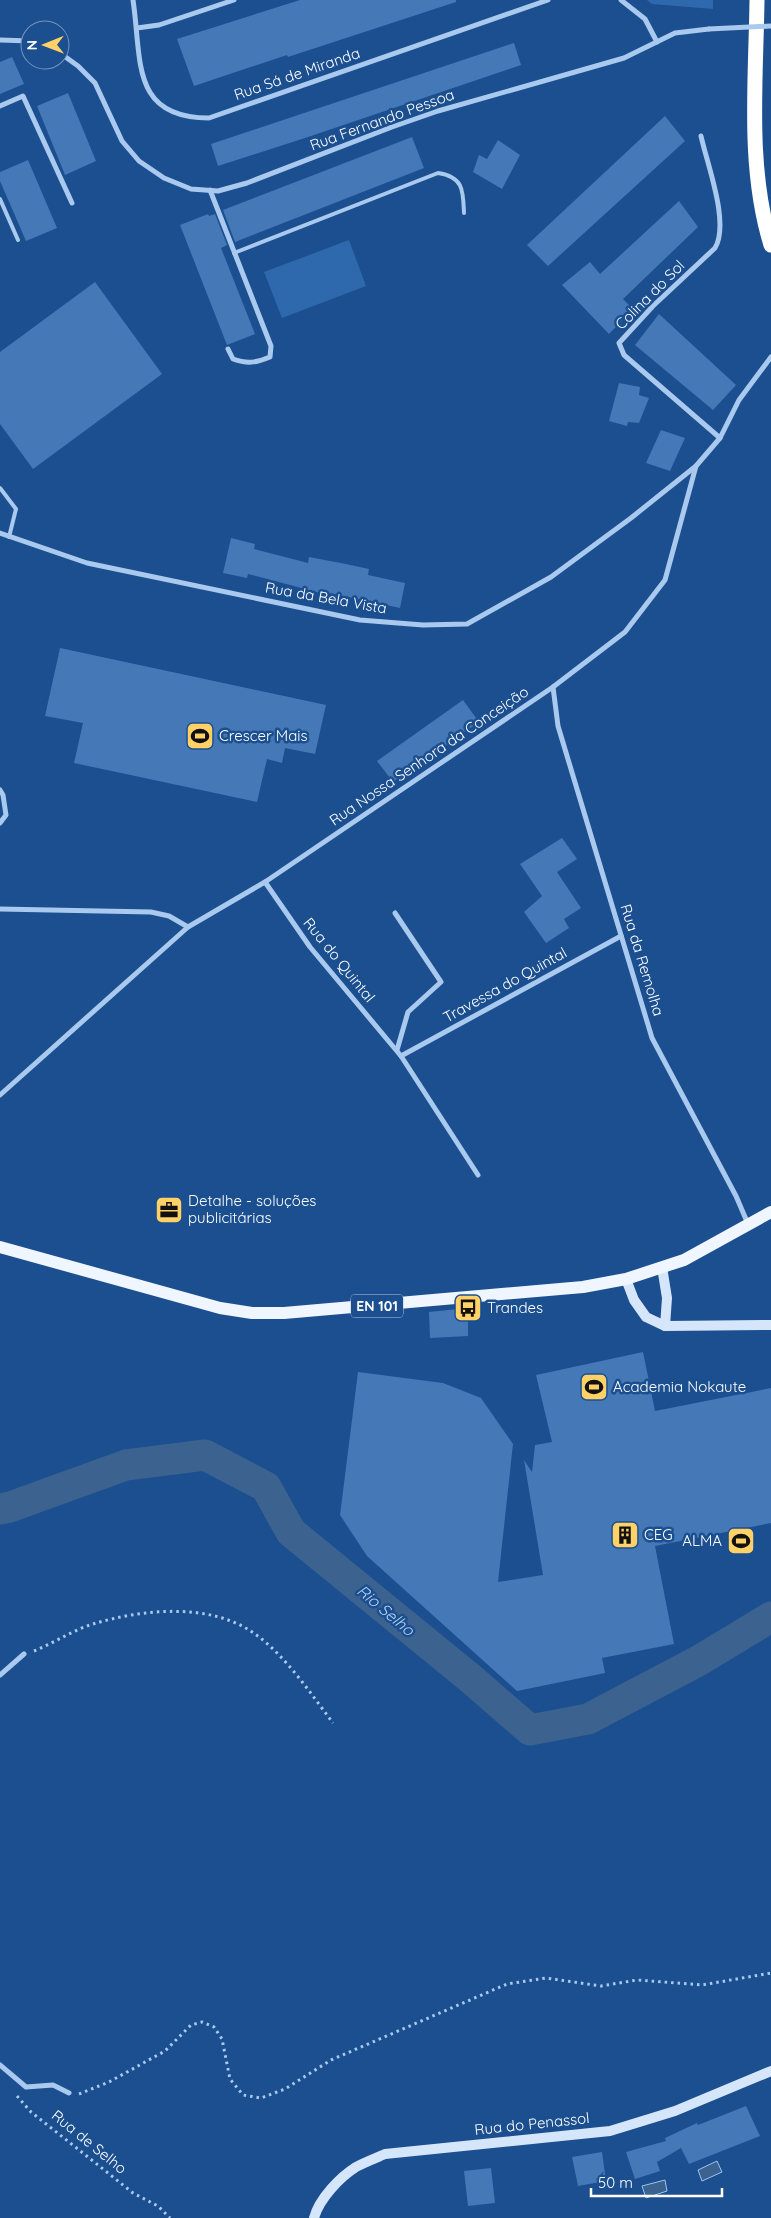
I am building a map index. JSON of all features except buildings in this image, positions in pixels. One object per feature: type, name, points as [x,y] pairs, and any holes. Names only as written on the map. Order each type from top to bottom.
[{"type":"highway","points":[[757,0],[756,156],[762,204],[771,245]]},
{"type":"main road","name":"EN 101","points":[[748,1224],[771,1202]]},
{"type":"main road","name":"EN 101","points":[[0,1247],[220,1308],[252,1313],[284,1313],[564,1289],[626,1279],[684,1260],[771,1212]]},
{"type":"street","name":"Rua Sá de Miranda","points":[[133,0],[143,80],[152,97],[169,112],[189,118],[210,118],[548,0]]},
{"type":"street","points":[[137,28],[159,25],[234,0]]},
{"type":"street","points":[[621,0],[645,19],[657,42]]},
{"type":"street","name":"Rua Fernando Pessoa","points":[[70,60],[94,83],[122,142],[138,161],[164,178],[191,189],[218,191],[248,183],[392,127],[624,58],[675,33],[709,29],[771,26]]},
{"type":"street","points":[[0,40],[20,41]]},
{"type":"street","points":[[0,106],[23,96],[72,203]]},
{"type":"street","name":"Colina do Sol","points":[[701,136],[719,209],[720,239],[715,248],[653,306],[620,344],[624,355],[720,438]]},
{"type":"street","points":[[210,190],[271,346],[270,357],[259,362],[244,363],[233,359],[228,349]]},
{"type":"street","name":"Rua Nossa Senhora da Conceição","points":[[0,1095],[188,927],[265,882],[553,688],[625,632],[665,580],[696,466],[720,438],[739,400],[771,357]]},
{"type":"street","name":"Rua da Bela Vista","points":[[0,534],[87,563],[360,620],[423,625],[467,624],[551,577],[631,518],[696,466]]},
{"type":"street","name":"Rua da Remolha","points":[[553,688],[558,726],[652,1038],[736,1196],[748,1224]]},
{"type":"street","points":[[0,790],[3,795],[6,815],[0,822]]},
{"type":"street","name":"Rua do Quintal","points":[[265,882],[310,947],[402,1056],[478,1175]]},
{"type":"street","points":[[0,909],[151,912],[169,916],[188,927]]},
{"type":"street","points":[[395,912],[441,982],[408,1012],[397,1050]]},
{"type":"street","name":"Travessa do Quintal","points":[[402,1056],[621,936]]},
{"type":"street","points":[[662,1267],[667,1298],[665,1326]]},
{"type":"street","points":[[626,1279],[634,1300],[646,1317],[665,1326],[771,1325]]},
{"type":"street","points":[[0,1676],[24,1654]]},
{"type":"street","name":"Rua de Selho","points":[[0,2065],[26,2087],[53,2085],[69,2093]]},
{"type":"street","name":"Rua do Penassol","points":[[314,2218],[315,2212],[332,2188],[356,2167],[385,2154],[610,2131],[675,2111],[771,2071]]},
{"type":"lane","points":[[234,253],[438,173],[455,178],[463,189],[464,213]]},
{"type":"lane","points":[[0,200],[18,240]]},
{"type":"lane","points":[[0,488],[16,509],[9,537]]},
{"type":"path","points":[[24,1654],[92,1624],[158,1611],[218,1616],[255,1634],[295,1672],[333,1723]]},
{"type":"path","points":[[69,2093],[81,2094],[108,2082],[166,2051],[191,2025],[202,2022],[214,2027],[222,2039],[230,2079],[243,2095],[262,2098],[284,2089],[331,2060],[507,1984],[546,1978],[601,1986],[637,1980],[702,1985],[771,1973]]},
{"type":"path","name":"Rua de Selho","points":[[12,2090],[31,2112],[133,2193],[158,2206],[170,2218]]},
{"type":"shaded area","points":[[647,0],[713,0],[713,9],[652,4]]},
{"type":"shaded area","points":[[349,240],[366,286],[282,318],[264,272]]},
{"type":"shaded area","points":[[717,2161],[722,2172],[702,2181],[698,2170]]},
{"type":"shaded area","points":[[665,2180],[667,2191],[646,2198],[642,2186]]},
{"type":"waterway","name":"Rio Selho","points":[[0,1509],[126,1465],[205,1455],[266,1487],[291,1532],[470,1678],[530,1730],[588,1719],[700,1660],[771,1617]]},
{"type":"place","name":"Crescer Mais","points":[[200,736]]},
{"type":"place","name":"Detalhe - soluções publicitárias","points":[[169,1210]]},
{"type":"place","name":"Trandes","points":[[468,1308]]},
{"type":"place","name":"Academia Nokaute","points":[[594,1387]]},
{"type":"place","name":"CEG","points":[[625,1535]]},
{"type":"place","name":"ALMA","points":[[741,1541]]}]
